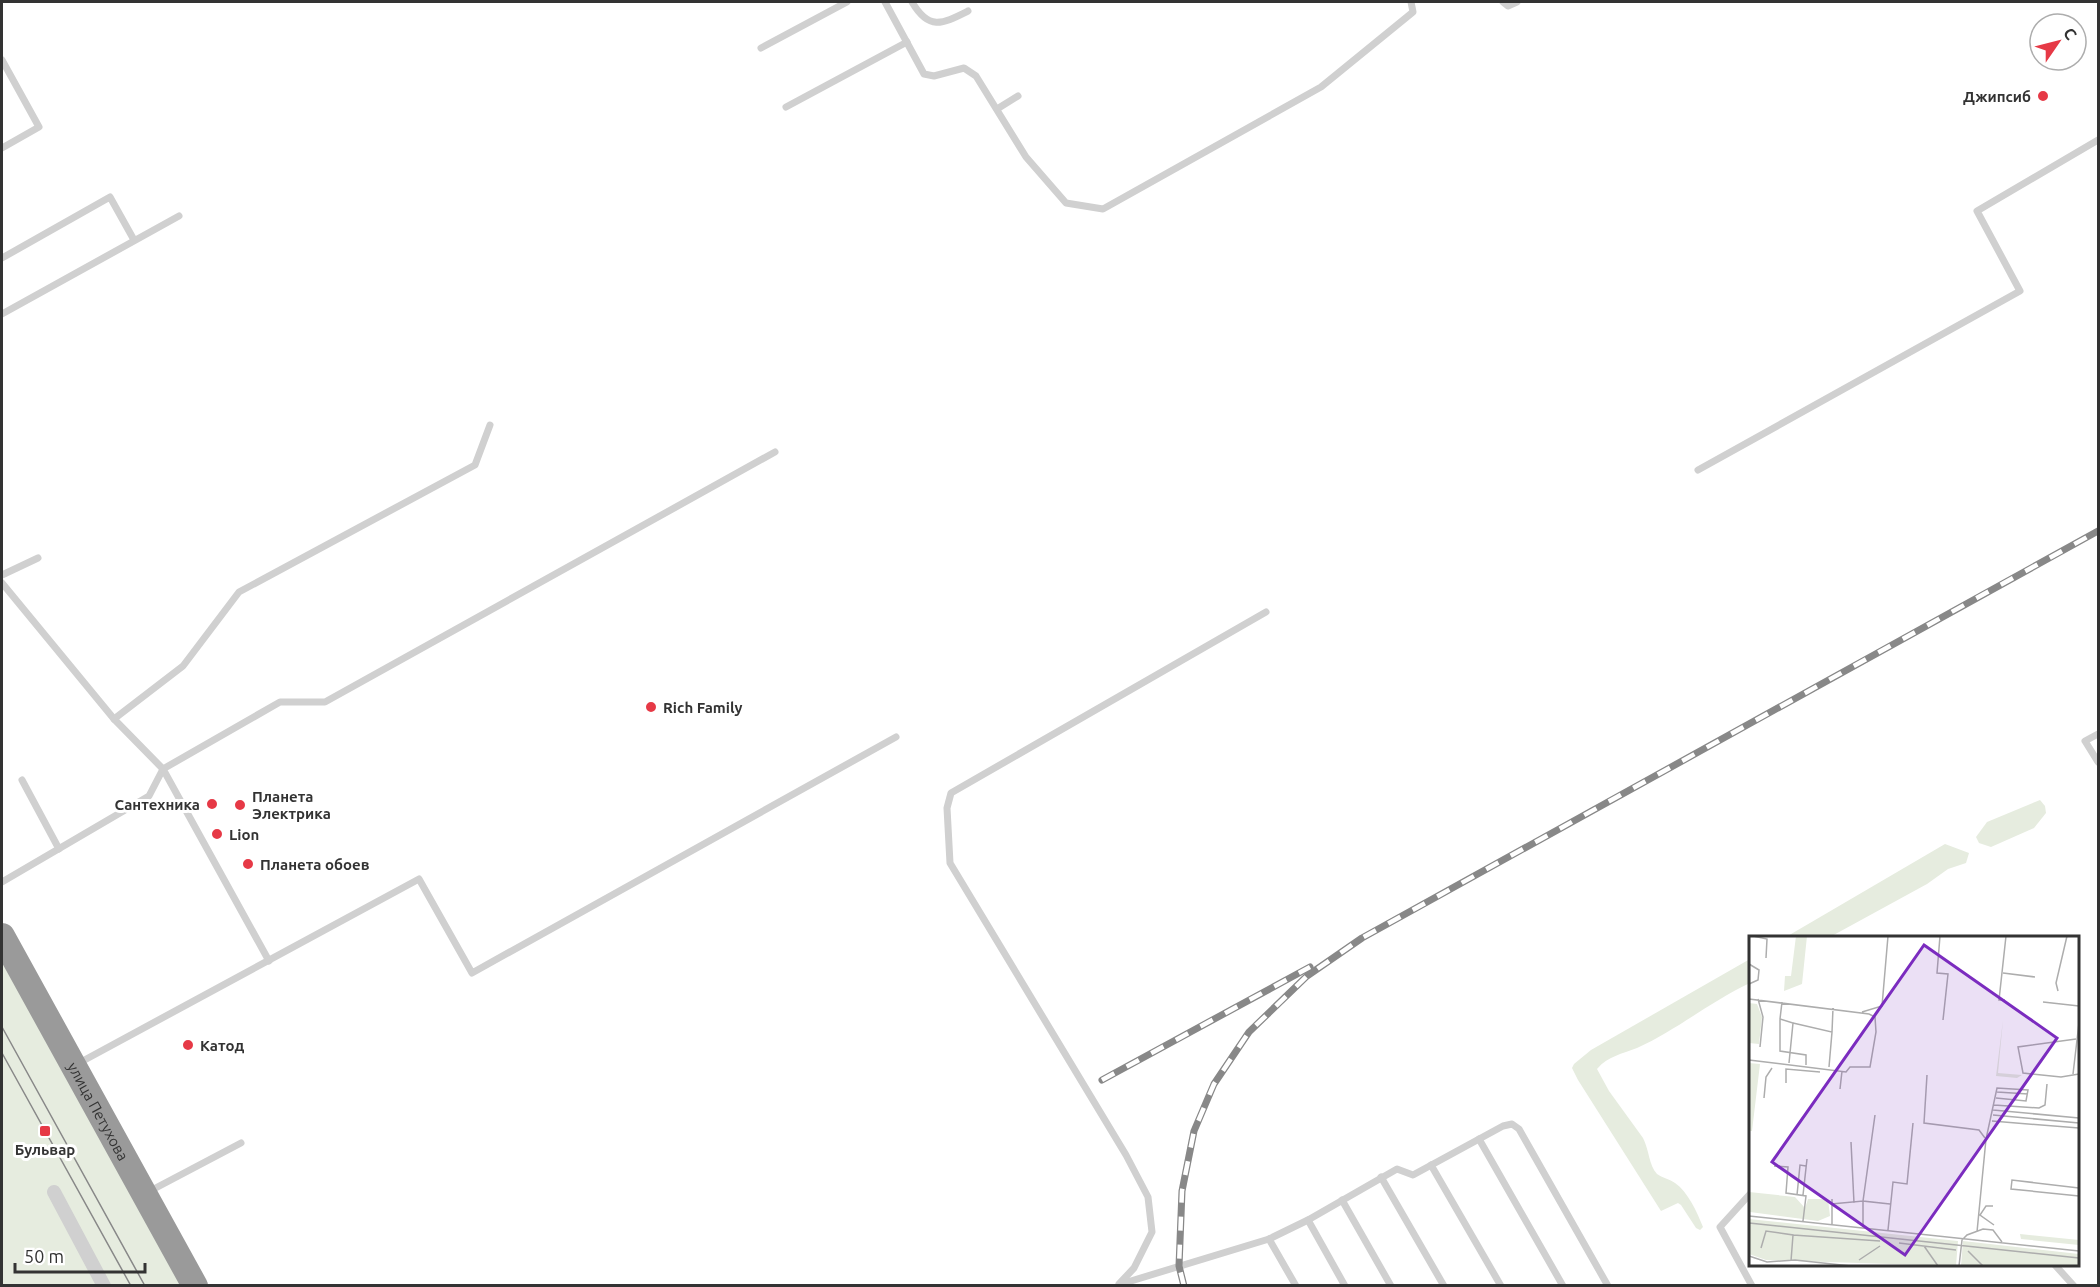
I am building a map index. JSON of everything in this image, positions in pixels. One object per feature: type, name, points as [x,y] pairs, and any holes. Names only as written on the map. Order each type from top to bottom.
[{"type":"highway","name":"улица Петухова","points":[[2,936],[195,1286]]},
{"type":"street","points":[[54,1192],[104,1286]]},
{"type":"lane","points":[[761,48],[847,2]]},
{"type":"lane","points":[[885,2],[924,74],[934,76],[964,68],[976,76],[1026,157],[1065,203],[1103,209],[1321,87],[1413,12],[1411,2]]},
{"type":"lane","points":[[912,2],[918,12],[929,22],[943,23],[968,11]]},
{"type":"lane","points":[[1503,2],[1508,6],[1517,2]]},
{"type":"lane","points":[[786,107],[907,42]]},
{"type":"lane","points":[[2,60],[39,127],[2,148]]},
{"type":"lane","points":[[997,110],[1018,96]]},
{"type":"lane","points":[[1698,470],[2020,291],[1977,211],[2098,140]]},
{"type":"lane","points":[[2,258],[110,197],[134,240]]},
{"type":"lane","points":[[2,314],[179,216]]},
{"type":"lane","points":[[114,719],[183,666],[239,592],[475,465],[490,425]]},
{"type":"lane","points":[[2,882],[149,796],[163,769],[280,702],[325,702],[775,452]]},
{"type":"lane","points":[[2,575],[38,558]]},
{"type":"lane","points":[[2,583],[114,719],[163,769],[269,961]]},
{"type":"lane","points":[[1118,1285],[1134,1268],[1152,1233],[1148,1197],[1126,1155],[950,863],[947,808],[951,793],[1266,612]]},
{"type":"lane","points":[[2098,734],[2085,741],[2098,762]]},
{"type":"lane","points":[[74,1066],[419,879],[472,973],[896,737]]},
{"type":"lane","points":[[22,780],[59,849]]},
{"type":"lane","points":[[1118,1285],[1269,1239],[1308,1220],[1397,1168],[1413,1175],[1503,1126],[1512,1124],[1520,1129],[1608,1286]]},
{"type":"lane","points":[[1479,1139],[1563,1286]]},
{"type":"lane","points":[[144,1194],[242,1143]]},
{"type":"lane","points":[[1431,1165],[1501,1286]]},
{"type":"lane","points":[[1381,1177],[1444,1286]]},
{"type":"lane","points":[[1749,1195],[1720,1227],[1752,1286]]},
{"type":"lane","points":[[1341,1200],[1391,1286]]},
{"type":"lane","points":[[1308,1220],[1345,1286]]},
{"type":"lane","points":[[1269,1239],[1296,1286]]},
{"type":"lane","points":[[2056,1266],[2074,1286]]},
{"type":"shaded area","points":[[2040,800],[2045,806],[2046,813],[2034,828],[1991,847],[1979,843],[1976,837],[1987,822]]},
{"type":"shaded area","points":[[1945,844],[1969,853],[1966,863],[1948,869],[1927,884],[1832,936],[1788,936]]},
{"type":"shaded area","points":[[2,959],[183,1285],[2,1285]]},
{"type":"shaded area","points":[[1749,960],[1749,984],[1652,1041],[1611,1058],[1597,1069],[1609,1091],[1643,1138],[1654,1171],[1675,1183],[1688,1197],[1703,1227],[1700,1230],[1696,1228],[1678,1203],[1661,1211],[1578,1080],[1572,1068],[1591,1050]]},
{"type":"tram line","points":[[2,1027],[145,1286]]},
{"type":"tram line","points":[[2,1053],[131,1286]]},
{"type":"railway","points":[[1184,1286],[1179,1266],[1182,1191],[1194,1131],[1214,1084],[1249,1032],[1307,976],[1362,938],[2098,531]]},
{"type":"railway","points":[[1102,1080],[1310,967]]},
{"type":"place","name":"Джипсиб","points":[[2043,96]]},
{"type":"place","name":"Rich Family","points":[[651,707]]},
{"type":"place","name":"Сантехника","points":[[212,804]]},
{"type":"place","name":"Планета Электрика","points":[[240,805]]},
{"type":"place","name":"Lion","points":[[217,834]]},
{"type":"place","name":"Планета обоев","points":[[248,864]]},
{"type":"place","name":"Катод","points":[[188,1045]]},
{"type":"place","name":"Бульвар","points":[[45,1131]]}]
